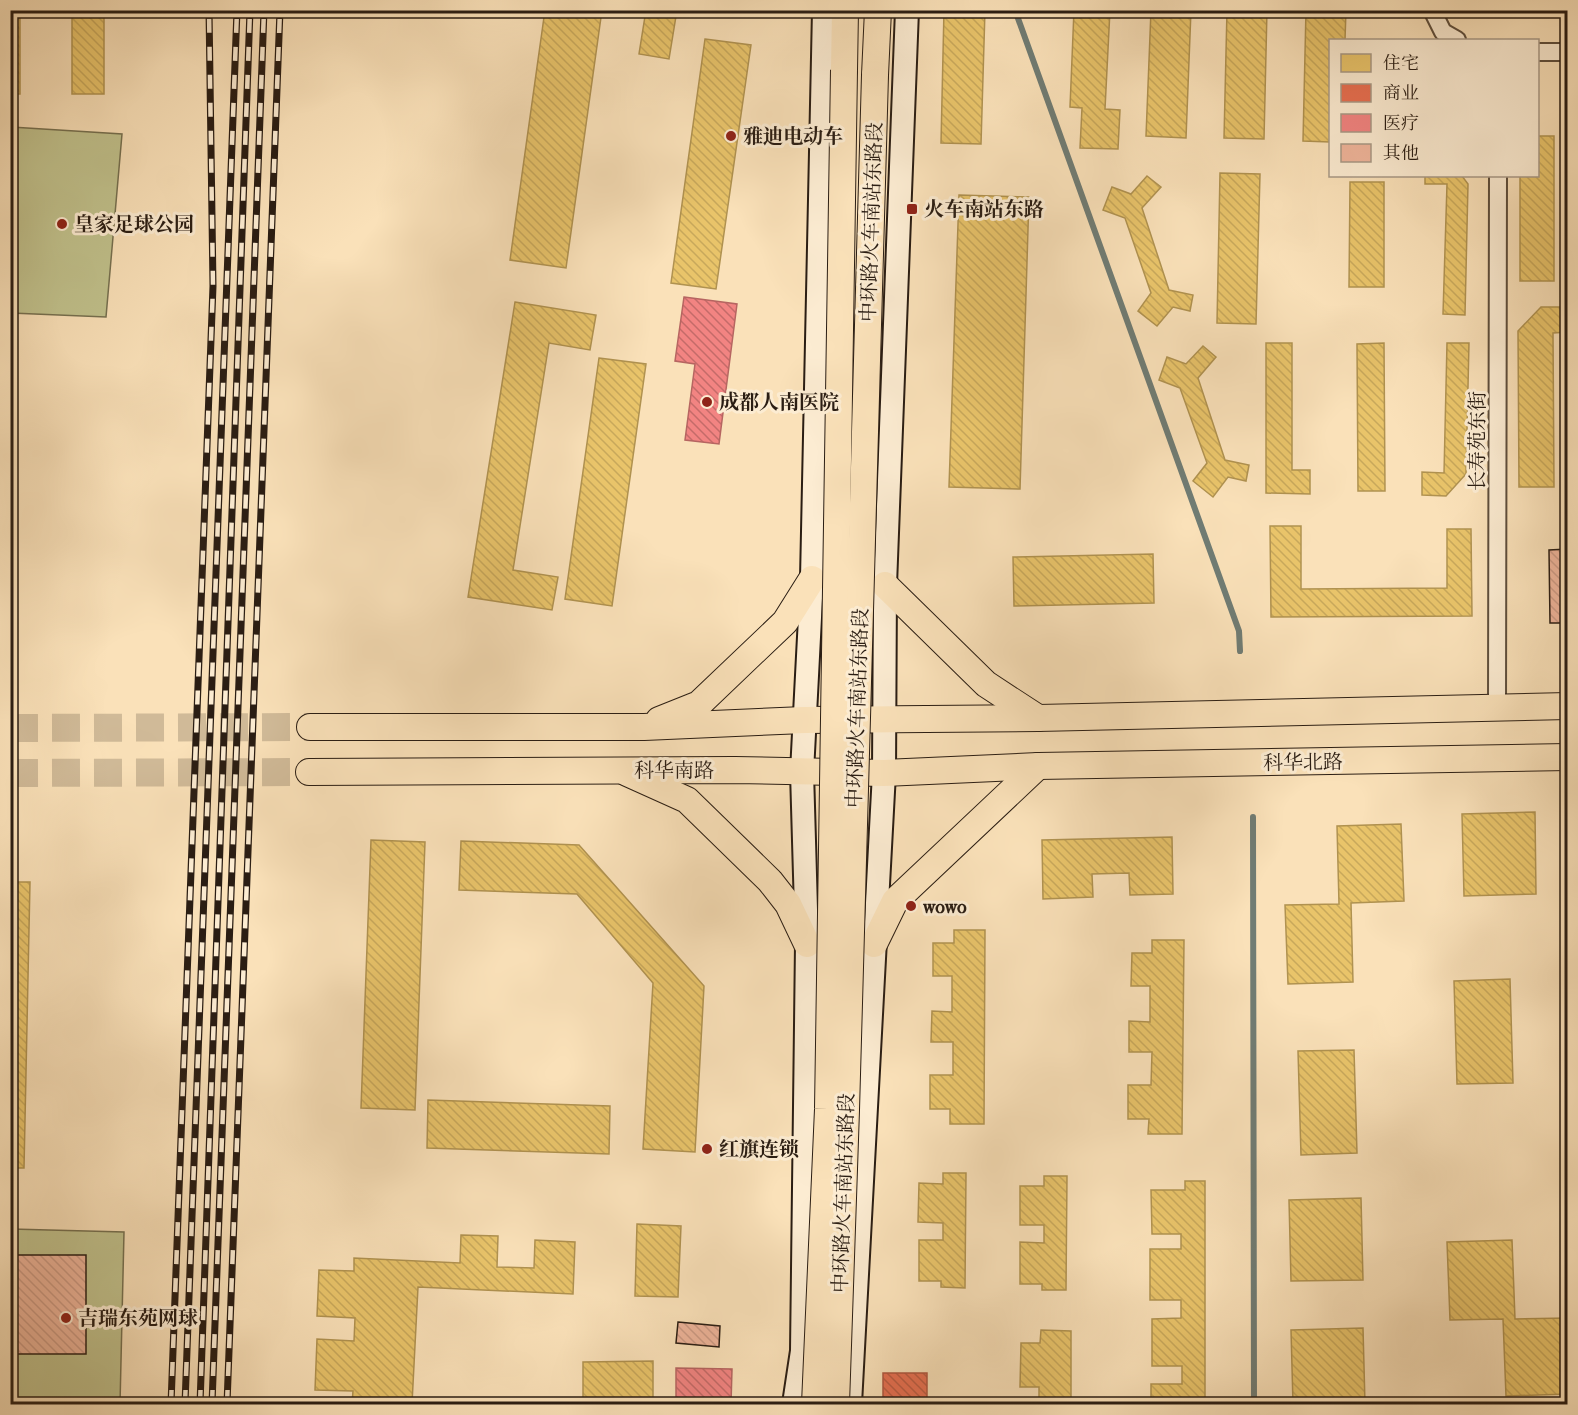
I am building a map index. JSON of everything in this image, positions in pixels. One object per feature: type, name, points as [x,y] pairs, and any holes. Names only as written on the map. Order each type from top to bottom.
[{"type":"main road","points":[[794,1404],[802,1351],[807,944],[802,772],[812,579],[824,10]]},
{"type":"main road","name":"中环路火车南站东路段","points":[[815,1404],[828,1109],[845,10]]},
{"type":"main road","name":"中环路火车南站东路段","points":[[836,1404],[878,10]]},
{"type":"main road","points":[[850,1404],[884,773],[885,585],[907,10]]},
{"type":"main road","points":[[644,727],[699,704],[786,622],[812,579]]},
{"type":"main road","points":[[885,585],[986,684],[1038,718]]},
{"type":"main road","points":[[310,727],[644,727],[804,720],[883,721],[1568,706]]},
{"type":"main road","name":"科华北路","points":[[1038,766],[1568,757]]},
{"type":"main road","points":[[874,944],[895,901],[1038,766]]},
{"type":"main road","name":"科华南路","points":[[309,772],[619,770],[884,773],[1038,766]]},
{"type":"main road","points":[[619,770],[687,800],[770,880],[788,904],[807,944]]},
{"type":"street","points":[[1432,10],[1443,32],[1455,39]]},
{"type":"street","points":[[1539,52],[1568,52]]},
{"type":"street","name":"长寿苑东街","points":[[1497,707],[1498,177]]},
{"type":"green space","name":"皇家足球公园","points":[[11,127],[122,134],[106,317],[11,313]]},
{"type":"green space","name":"吉瑞东苑网球","points":[[11,1229],[124,1232],[120,1404],[11,1404]]},
{"type":"building: 住宅","points":[[10,10],[20,10],[20,94],[10,94]]},
{"type":"building: 住宅","points":[[72,10],[104,10],[104,94],[72,94]]},
{"type":"building: 住宅","points":[[545,10],[602,10],[566,268],[510,260]]},
{"type":"building: 住宅","points":[[646,10],[677,10],[669,59],[639,54]]},
{"type":"building: 住宅","points":[[944,10],[985,10],[981,144],[941,143]]},
{"type":"building: 住宅","points":[[1074,10],[1110,10],[1105,109],[1120,110],[1118,149],[1080,148],[1082,108],[1070,107]]},
{"type":"building: 住宅","points":[[1151,10],[1191,10],[1186,138],[1146,136]]},
{"type":"building: 住宅","points":[[1227,10],[1267,10],[1264,139],[1224,138]]},
{"type":"building: 住宅","points":[[1306,10],[1346,10],[1345,39],[1329,39],[1329,142],[1303,141]]},
{"type":"building: 住宅","points":[[705,39],[751,45],[716,289],[671,283]]},
{"type":"building: 住宅","points":[[1539,136],[1554,136],[1554,281],[1520,281],[1520,177],[1539,177]]},
{"type":"building: 住宅","points":[[1220,173],[1260,174],[1256,324],[1217,323]]},
{"type":"building: 住宅","points":[[1147,176],[1161,187],[1142,208],[1169,290],[1193,295],[1190,311],[1173,307],[1157,326],[1138,311],[1151,293],[1125,218],[1103,210],[1112,187],[1131,194]]},
{"type":"building: 住宅","points":[[1425,177],[1463,177],[1468,184],[1465,315],[1443,314],[1447,184],[1425,184]]},
{"type":"building: 住宅","points":[[1350,182],[1384,182],[1384,287],[1349,287]]},
{"type":"building: 住宅","points":[[959,195],[1029,197],[1020,489],[949,487]]},
{"type":"building: 住宅","points":[[515,302],[596,315],[590,350],[549,343],[513,570],[558,577],[552,610],[468,597]]},
{"type":"building: 住宅","points":[[1541,307],[1568,307],[1568,332],[1553,333],[1554,487],[1519,487],[1518,331]]},
{"type":"building: 住宅","points":[[1266,343],[1292,343],[1292,470],[1310,470],[1310,494],[1266,493]]},
{"type":"building: 住宅","points":[[1384,343],[1385,491],[1358,491],[1357,344]]},
{"type":"building: 住宅","points":[[1447,343],[1469,343],[1466,474],[1446,496],[1422,495],[1422,472],[1444,473]]},
{"type":"building: 住宅","points":[[1203,346],[1216,357],[1198,378],[1225,460],[1249,465],[1246,481],[1228,477],[1213,497],[1193,481],[1207,463],[1180,388],[1159,380],[1167,357],[1186,364]]},
{"type":"building: 住宅","points":[[599,358],[646,364],[612,606],[565,599]]},
{"type":"building: 住宅","points":[[1270,526],[1301,526],[1301,589],[1447,588],[1447,529],[1471,529],[1472,616],[1271,617]]},
{"type":"building: 住宅","points":[[1153,554],[1154,603],[1014,606],[1013,557]]},
{"type":"building: 住宅","points":[[1535,812],[1536,894],[1464,896],[1462,814]]},
{"type":"building: 住宅","points":[[1401,824],[1404,901],[1351,903],[1353,982],[1288,984],[1285,905],[1339,904],[1337,826]]},
{"type":"building: 住宅","points":[[1172,837],[1173,894],[1130,895],[1129,873],[1092,874],[1093,897],[1043,899],[1042,840]]},
{"type":"building: 住宅","points":[[371,840],[425,842],[415,1110],[361,1108]]},
{"type":"building: 住宅","points":[[461,841],[579,845],[704,986],[695,1152],[643,1149],[653,983],[577,894],[459,890]]},
{"type":"building: 住宅","points":[[10,882],[30,882],[24,1168],[10,1168]]},
{"type":"building: 住宅","points":[[954,930],[985,930],[984,1124],[950,1124],[950,1109],[930,1109],[930,1075],[953,1075],[953,1042],[931,1042],[932,1011],[952,1012],[952,976],[933,976],[933,943],[954,943]]},
{"type":"building: 住宅","points":[[1152,940],[1184,940],[1182,1134],[1148,1134],[1149,1119],[1128,1119],[1128,1085],[1151,1085],[1152,1052],[1129,1052],[1129,1021],[1150,1022],[1150,986],[1131,986],[1132,953],[1152,953]]},
{"type":"building: 住宅","points":[[1510,979],[1513,1083],[1457,1084],[1454,981]]},
{"type":"building: 住宅","points":[[1354,1050],[1357,1153],[1301,1155],[1298,1051]]},
{"type":"building: 住宅","points":[[428,1100],[610,1106],[609,1154],[427,1148]]},
{"type":"building: 住宅","points":[[943,1173],[966,1173],[965,1288],[941,1287],[941,1281],[919,1281],[919,1240],[943,1240],[943,1223],[918,1222],[919,1183],[943,1184]]},
{"type":"building: 住宅","points":[[1044,1176],[1067,1176],[1066,1290],[1042,1290],[1042,1284],[1020,1284],[1020,1242],[1044,1243],[1044,1225],[1020,1225],[1020,1186],[1044,1186]]},
{"type":"building: 住宅","points":[[1185,1181],[1205,1181],[1205,1404],[1151,1404],[1151,1384],[1182,1384],[1182,1366],[1152,1366],[1152,1319],[1181,1318],[1181,1300],[1150,1300],[1150,1249],[1181,1249],[1181,1234],[1152,1234],[1151,1190],[1185,1190]]},
{"type":"building: 住宅","points":[[1361,1198],[1363,1280],[1291,1281],[1289,1200]]},
{"type":"building: 住宅","points":[[637,1224],[681,1226],[678,1297],[635,1296]]},
{"type":"building: 住宅","points":[[461,1235],[498,1236],[497,1267],[534,1268],[535,1240],[575,1242],[573,1294],[418,1287],[412,1404],[352,1404],[353,1391],[315,1390],[317,1339],[354,1341],[355,1318],[317,1316],[319,1270],[354,1271],[354,1258],[460,1263]]},
{"type":"building: 住宅","points":[[1512,1240],[1515,1319],[1568,1318],[1568,1394],[1506,1396],[1503,1319],[1450,1320],[1447,1242]]},
{"type":"building: 住宅","points":[[1363,1328],[1365,1404],[1293,1404],[1291,1330]]},
{"type":"building: 住宅","points":[[1041,1330],[1071,1331],[1071,1404],[1039,1404],[1039,1387],[1020,1387],[1021,1343],[1040,1343]]},
{"type":"building: 住宅","points":[[653,1361],[653,1398],[621,1398],[621,1404],[583,1404],[583,1362]]},
{"type":"building: 商业","points":[[883,1373],[927,1373],[927,1404],[883,1404]]},
{"type":"building: 医疗","name":"成都人南医院","points":[[684,297],[737,304],[719,444],[685,440],[695,364],[675,361]]},
{"type":"building: 医疗","points":[[676,1368],[732,1369],[731,1404],[676,1404]]},
{"type":"building: 其他","points":[[1568,549],[1568,623],[1550,623],[1549,550]]},
{"type":"building: 其他","points":[[10,1255],[86,1255],[86,1354],[10,1354]]},
{"type":"building: 其他","points":[[678,1322],[720,1326],[719,1347],[676,1343]]},
{"type":"waterway","points":[[1015,10],[1239,631],[1240,651]]},
{"type":"waterway","points":[[1253,817],[1254,1404]]},
{"type":"tunnel","points":[[10,728],[310,727]]},
{"type":"tunnel","points":[[10,773],[309,772]]},
{"type":"railway","points":[[171,1404],[213,286],[209,10]]},
{"type":"railway","points":[[185,1404],[237,10]]},
{"type":"railway","points":[[200,1404],[250,10]]},
{"type":"railway","points":[[212,1404],[264,10]]},
{"type":"railway","points":[[227,1404],[280,10]]},
{"type":"place","name":"雅迪电动车","points":[[731,136]]},
{"type":"place","name":"火车南站东路","points":[[912,209]]},
{"type":"place","name":"皇家足球公园","points":[[62,224]]},
{"type":"place","name":"成都人南医院","points":[[707,402]]},
{"type":"place","name":"wowo","points":[[911,906]]},
{"type":"place","name":"红旗连锁","points":[[707,1149]]},
{"type":"place","name":"吉瑞东苑网球","points":[[66,1318]]}]
